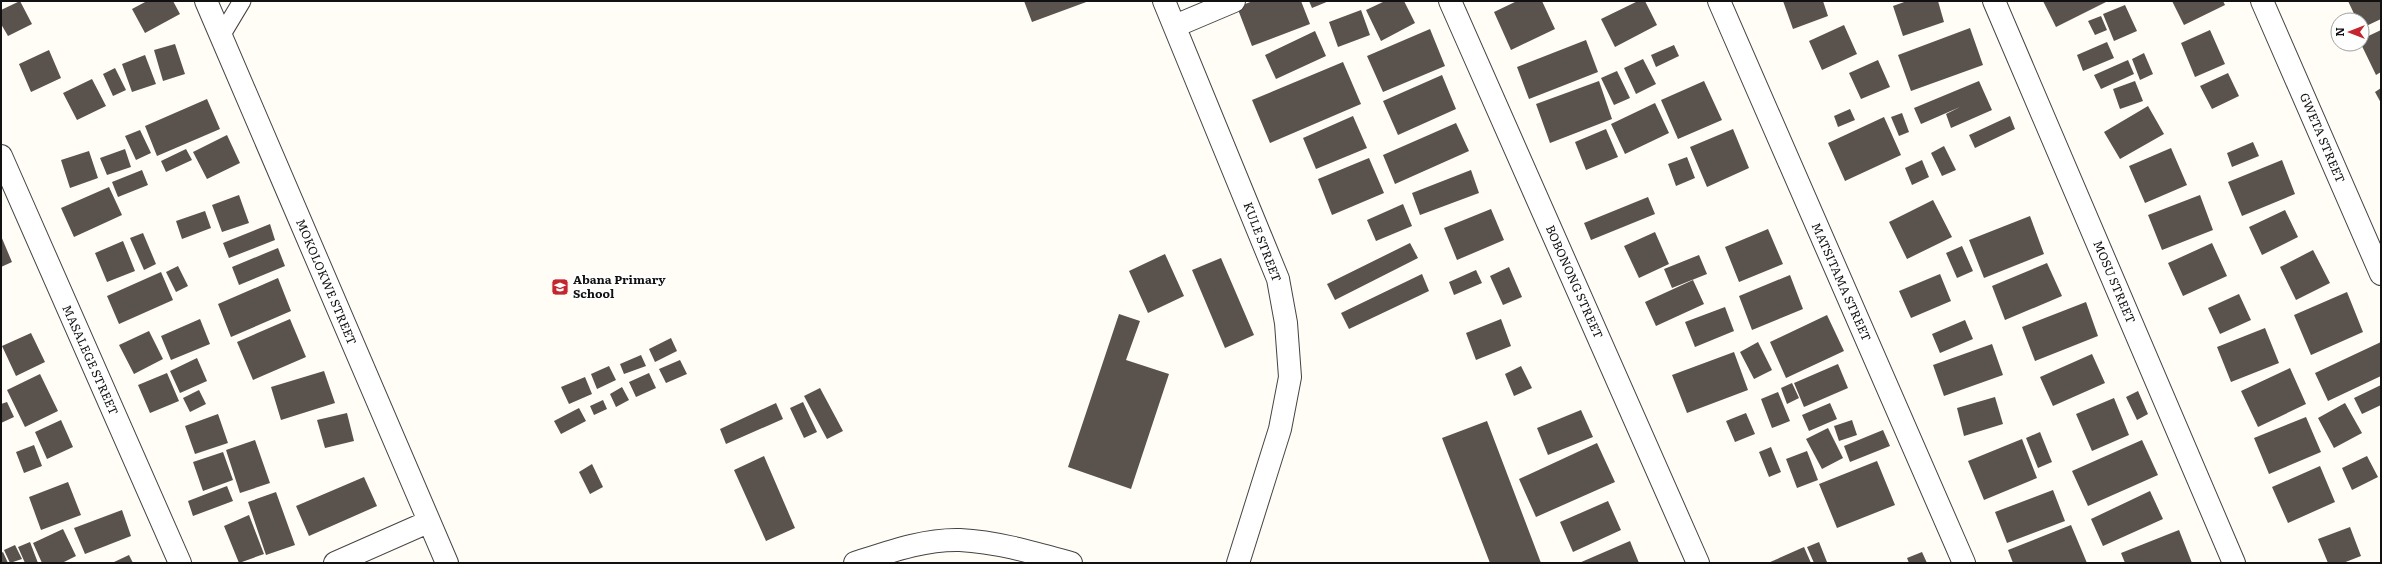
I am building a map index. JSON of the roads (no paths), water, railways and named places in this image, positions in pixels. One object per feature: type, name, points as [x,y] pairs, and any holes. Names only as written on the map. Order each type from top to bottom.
[{"type":"street","name":"MOKOLOKWE STREET","points":[[206,1],[428,522],[447,563]]},
{"type":"street","name":"KULE STREET","points":[[1164,1],[1278,279],[1286,324],[1290,377],[1280,429],[1238,563]]},
{"type":"street","points":[[1175,26],[1234,1]]},
{"type":"street","name":"BOBONONG STREET","points":[[1450,1],[1698,563]]},
{"type":"street","name":"MATSITAMA STREET","points":[[1719,1],[1964,563]]},
{"type":"street","name":"MOSU STREET","points":[[1994,1],[2234,563]]},
{"type":"street","name":"GWETA STREET","points":[[2262,1],[2381,274]]},
{"type":"street","name":"MASALEGE STREET","points":[[1,156],[180,563]]},
{"type":"street","points":[[335,563],[428,522]]},
{"type":"street","points":[[856,563],[910,546],[959,540],[1012,547],[1071,563]]},
{"type":"lane","points":[[221,36],[242,1]]},
{"type":"place","name":"Abana Primary School","points":[[560,287]]}]
